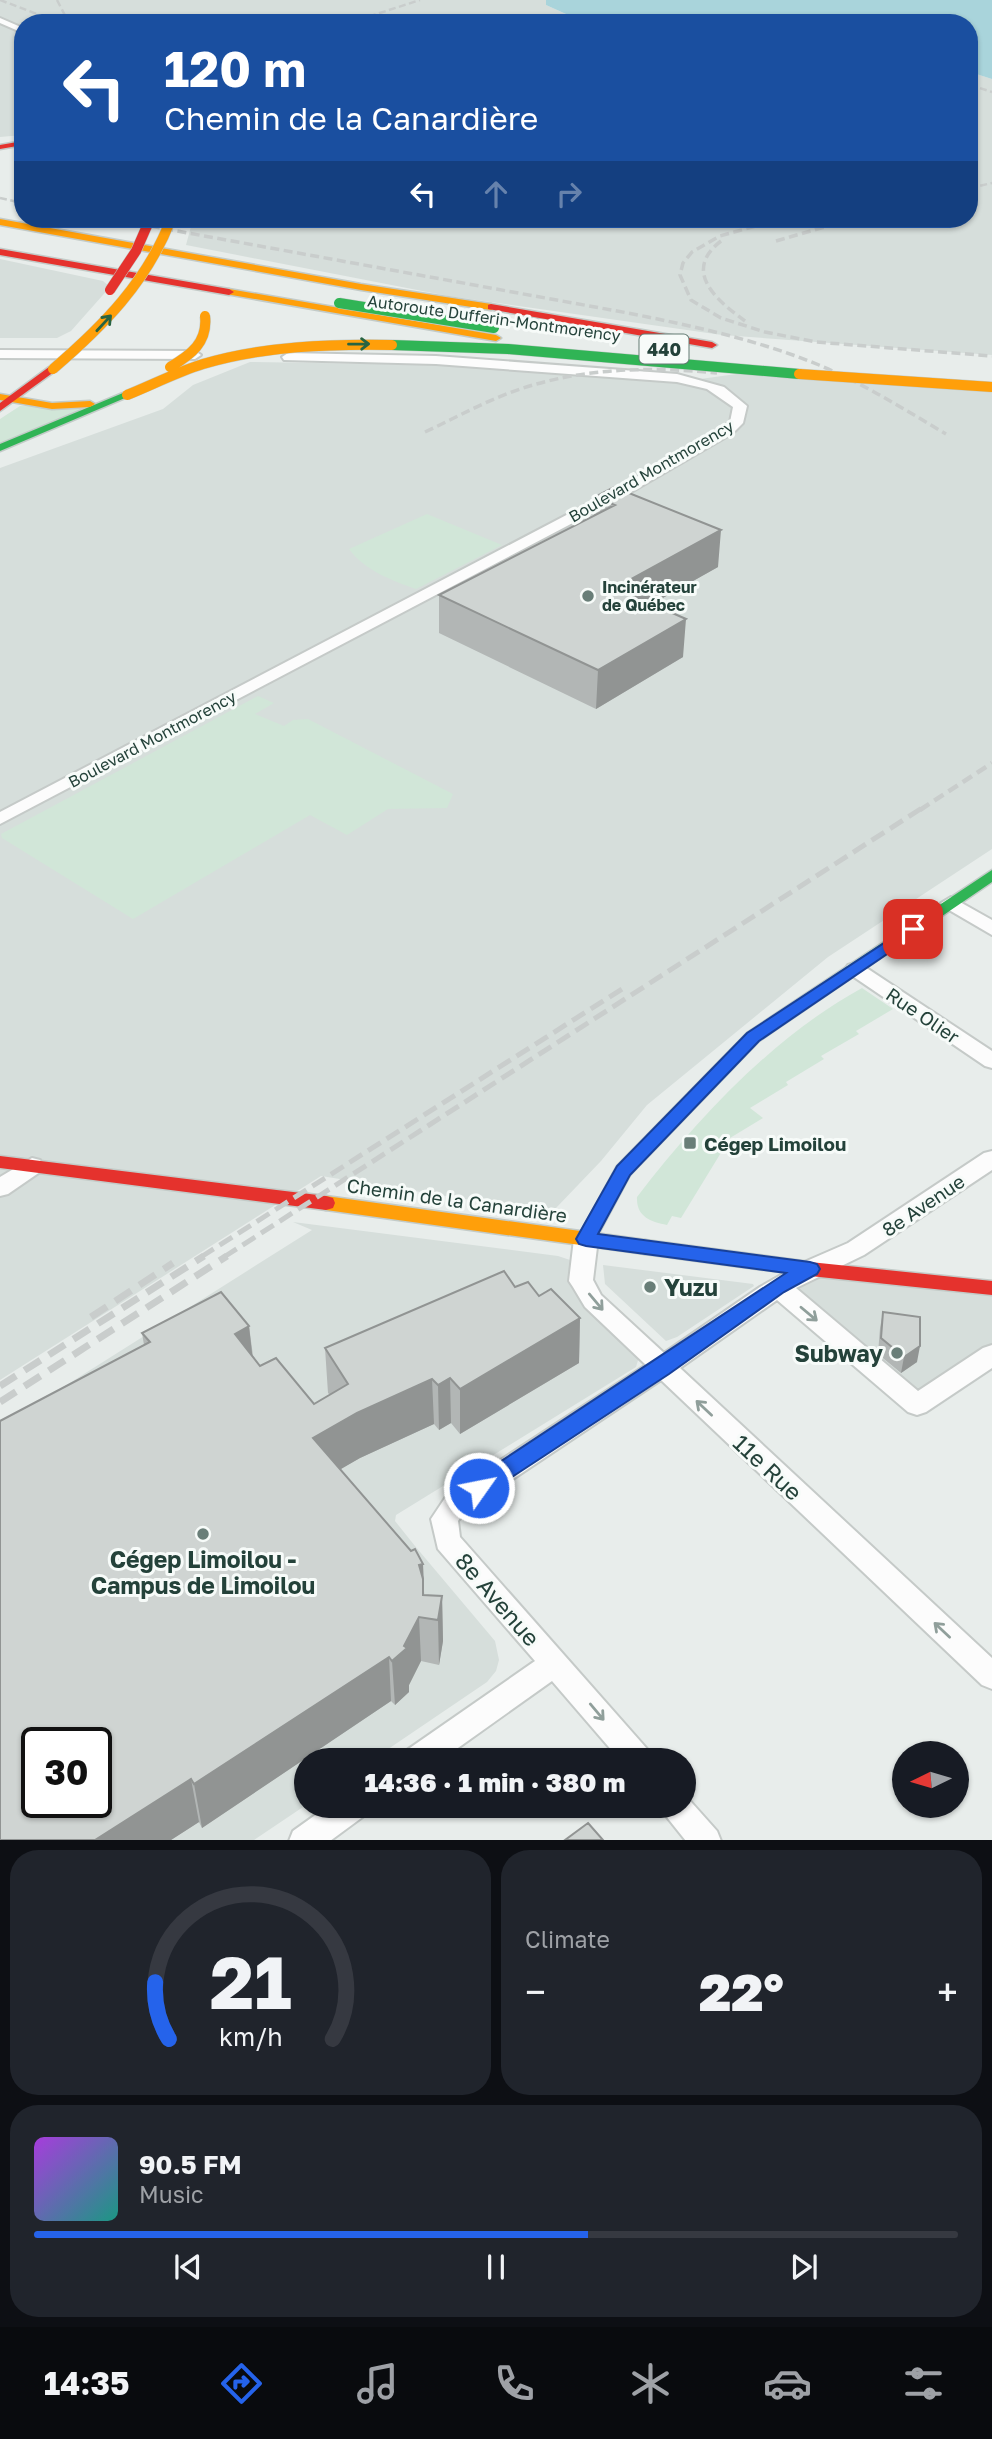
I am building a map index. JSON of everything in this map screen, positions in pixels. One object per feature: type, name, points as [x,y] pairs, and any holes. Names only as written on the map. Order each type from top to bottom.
[{"type":"main road","points":[[34,228],[257,268]]},
{"type":"main road","points":[[73,228],[257,268],[444,331],[575,349],[795,373]]},
{"type":"main road","points":[[6,396],[33,366],[73,331],[112,287],[136,251],[146,228]]},
{"type":"main road","points":[[6,396],[54,369],[87,340],[128,295],[156,254],[167,228]]},
{"type":"main road","name":"Autoroute Dufferin-Montmorency","points":[[0,232],[514,331]]},
{"type":"main road","name":"Autoroute Dufferin-Montmorency","points":[[0,242],[344,299]]},
{"type":"main road","points":[[0,253],[153,287],[196,307],[208,324],[207,333],[194,352],[119,395],[68,399],[6,396]]},
{"type":"main road","points":[[0,253],[344,299],[612,326],[718,346]]},
{"type":"main road","name":"Autoroute Dufferin-Montmorency","points":[[564,337],[704,354],[992,375]]},
{"type":"main road","points":[[0,448],[119,395],[219,359],[286,348],[335,345],[508,349],[992,387]]},
{"type":"main road","points":[[586,1239],[624,1171],[753,1037],[992,875]]},
{"type":"main road","name":"Chemin de la Canardière","points":[[0,1162],[465,1220],[810,1269],[992,1288]]},
{"type":"street","name":"Boulevard Montmorency","points":[[0,354],[251,356],[488,363],[699,382],[724,392],[740,407],[736,423],[729,430],[621,492],[0,819]]},
{"type":"street","points":[[951,903],[992,929]]},
{"type":"street","name":"Rue Olier","points":[[855,969],[992,1061]]},
{"type":"street","name":"8e Avenue","points":[[434,1748],[555,1663],[447,1541],[444,1519],[456,1503],[778,1287],[810,1269],[856,1249],[992,1159]]},
{"type":"street","points":[[0,1188],[32,1166]]},
{"type":"street","name":"11e Rue","points":[[586,1239],[581,1281],[593,1301],[661,1368],[992,1676]]},
{"type":"street","points":[[778,1287],[917,1405],[992,1355]]},
{"type":"street","points":[[555,1663],[628,1748]]},
{"type":"street","points":[[304,1840],[336,1818]]},
{"type":"street","points":[[687,1818],[706,1840]]},
{"type":"shaded area","points":[[0,0],[546,0],[546,5],[566,14],[14,14],[14,136],[0,137]]},
{"type":"shaded area","points":[[978,75],[992,79],[992,355],[722,335],[448,296],[186,245],[191,228],[978,228]]},
{"type":"shaded area","points":[[0,259],[103,281],[110,287],[71,331],[57,338],[0,338]]},
{"type":"shaded area","points":[[250,362],[439,365],[671,383],[774,369],[992,383],[992,849],[828,957],[647,1105],[601,1161],[556,1208],[552,1210],[465,1199],[321,1176],[0,1380],[0,468],[163,409],[193,385]]},
{"type":"shaded area","name":"Cégep Limoilou - Campus de Limoilou","points":[[293,1222],[558,1256],[570,1260],[573,1263],[569,1277],[577,1296],[639,1357],[636,1367],[396,1515],[395,1521],[495,1641],[499,1660],[496,1671],[487,1682],[390,1748],[294,1748],[294,1813],[254,1840],[0,1840],[0,1427],[312,1230]]},
{"type":"shaded area","points":[[603,1265],[754,1286],[677,1337],[666,1341],[605,1284]]},
{"type":"shaded area","points":[[810,1269],[992,1288],[992,1355],[917,1405],[778,1287]]},
{"type":"green space","points":[[20,406],[87,407],[0,446],[0,419]]},
{"type":"green space","points":[[427,514],[502,545],[416,589],[371,569],[349,549]]},
{"type":"green space","points":[[258,696],[274,703],[255,714],[284,726],[293,720],[308,719],[453,794],[447,808],[388,809],[347,835],[310,815],[133,919],[2,838],[1,834]]},
{"type":"green space","points":[[862,988],[893,1009],[856,1031],[859,1034],[821,1056],[824,1059],[750,1108],[763,1118],[730,1138],[681,1218],[672,1216],[667,1225],[650,1220],[642,1214],[637,1197],[711,1109],[798,1030]]},
{"type":"water","points":[[546,0],[992,0],[992,79],[978,75],[978,14],[566,14],[546,5]]},
{"type":"building","points":[[614,487],[721,530],[615,588],[686,619],[598,670],[439,595],[615,505],[595,497]]},
{"type":"building","name":"Cégep Limoilou - Campus de Limoilou","points":[[504,1271],[515,1287],[528,1282],[539,1296],[551,1289],[580,1318],[460,1389],[450,1378],[438,1385],[432,1379],[357,1413],[313,1438],[411,1551],[415,1549],[423,1564],[419,1565],[423,1579],[423,1595],[442,1596],[438,1620],[419,1617],[404,1646],[407,1648],[392,1661],[389,1657],[194,1784],[191,1779],[95,1840],[0,1840],[0,1421],[150,1342],[142,1333],[221,1292],[249,1326],[235,1334],[260,1366],[276,1358],[314,1404],[348,1384],[325,1348]]},
{"type":"building","points":[[883,1312],[920,1317],[920,1346],[904,1357],[881,1338]]},
{"type":"building","points":[[588,1823],[603,1840],[565,1840]]},
{"type":"railway","points":[[0,0],[37,14]]},
{"type":"railway","points":[[57,0],[64,14]]},
{"type":"railway","points":[[377,14],[420,0]]},
{"type":"railway","points":[[978,88],[992,92]]},
{"type":"railway","points":[[978,186],[992,183]]},
{"type":"railway","points":[[0,198],[14,201]]},
{"type":"railway","points":[[160,228],[628,313],[725,335],[773,348],[836,372],[946,434]]},
{"type":"railway","points":[[749,228],[720,236],[692,252],[683,263],[680,275],[691,300],[721,318],[765,332],[816,342],[992,356]]},
{"type":"railway","points":[[776,241],[821,228]]},
{"type":"railway","points":[[721,241],[704,263],[704,274],[714,294],[745,321]]},
{"type":"railway","points":[[425,432],[509,393],[560,378],[638,370],[717,373]]},
{"type":"railway","points":[[920,810],[992,763]]},
{"type":"railway","points":[[224,1257],[922,808]]},
{"type":"railway","points":[[201,1257],[622,989]]},
{"type":"railway","points":[[0,1386],[204,1256]]},
{"type":"railway","points":[[0,1402],[227,1256]]},
{"type":"railway","points":[[91,1317],[173,1263]]},
{"type":"traffic: fast","points":[[339,303],[494,328]]},
{"type":"traffic: fast","points":[[392,345],[508,349],[799,374]]},
{"type":"traffic: fast","points":[[0,448],[127,395]]},
{"type":"traffic: fast","points":[[586,1239],[623,1171],[753,1037],[992,875]]},
{"type":"traffic: slow","points":[[0,222],[14,225]]},
{"type":"traffic: slow","points":[[33,228],[361,287],[491,307]]},
{"type":"traffic: slow","points":[[53,369],[90,337],[123,302],[151,263],[167,228]]},
{"type":"traffic: slow","points":[[229,292],[496,338]]},
{"type":"traffic: slow","points":[[170,367],[198,347],[205,333],[205,316]]},
{"type":"traffic: slow","points":[[127,395],[193,367],[226,358],[321,346],[392,345]]},
{"type":"traffic: slow","points":[[799,374],[992,387]]},
{"type":"traffic: slow","points":[[0,397],[52,406],[90,404]]},
{"type":"traffic: slow","points":[[326,1203],[645,1247]]},
{"type":"traffic: jam","points":[[0,147],[14,145]]},
{"type":"traffic: jam","points":[[110,290],[136,251],[146,228]]},
{"type":"traffic: jam","points":[[0,252],[229,292]]},
{"type":"traffic: jam","points":[[491,307],[712,345]]},
{"type":"traffic: jam","points":[[0,408],[53,369]]},
{"type":"traffic: jam","points":[[0,1162],[326,1203]]},
{"type":"traffic: jam","points":[[645,1247],[810,1269],[992,1288]]},
{"type":"place","name":"Incinérateur de Québec","points":[[588,596]]},
{"type":"place","name":"Cégep Limoilou","points":[[690,1143]]},
{"type":"place","name":"Yuzu","points":[[650,1287]]},
{"type":"place","name":"Subway","points":[[897,1353]]},
{"type":"place","name":"Cégep Limoilou - Campus de Limoilou","points":[[203,1534]]},
{"type":"route","points":[[479,1488],[778,1287],[810,1269],[586,1239],[624,1171],[753,1037],[913,929]]}]
